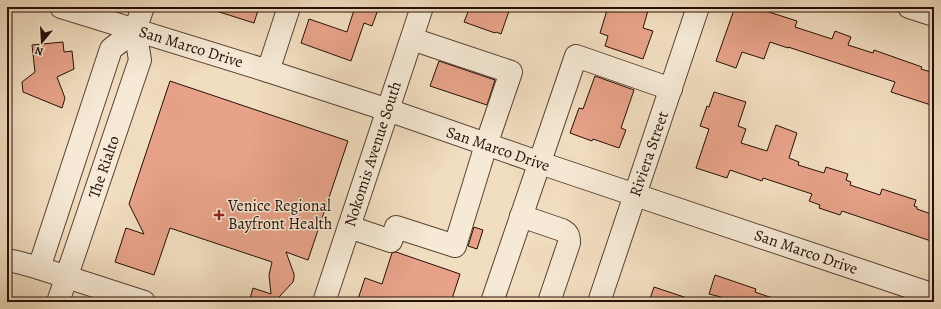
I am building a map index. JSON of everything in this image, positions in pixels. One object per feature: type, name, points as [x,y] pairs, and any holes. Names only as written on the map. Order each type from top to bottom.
[{"type":"street","name":"San Marco Drive","points":[[61,7],[388,110],[539,163],[934,295]]},
{"type":"street","name":"The Rialto","points":[[58,302],[140,60],[135,30],[143,7]]},
{"type":"street","points":[[268,71],[289,7]]},
{"type":"street","name":"Nokomis Avenue South","points":[[324,302],[422,7]]},
{"type":"street","name":"Riviera Street","points":[[599,302],[698,7]]},
{"type":"street","points":[[910,7],[934,15]]},
{"type":"street","name":"The Rialto","points":[[39,268],[111,49],[135,30]]},
{"type":"street","points":[[349,226],[391,241],[396,227],[455,246],[510,72],[412,39]]},
{"type":"street","points":[[492,302],[576,56],[671,90]]},
{"type":"street","points":[[94,101],[93,114],[98,130],[102,136],[112,142]]},
{"type":"street","points":[[521,216],[562,230],[567,232],[569,235],[569,242],[549,302]]},
{"type":"street","points":[[7,260],[39,268],[144,302]]},
{"type":"building","points":[[214,7],[259,7],[254,23],[213,10]]},
{"type":"building","points":[[355,7],[379,7],[372,26],[364,23],[351,61],[301,43],[309,19],[347,32]]},
{"type":"building","points":[[470,7],[497,7],[509,11],[501,34],[464,22]]},
{"type":"building","points":[[608,7],[649,7],[643,28],[653,31],[643,59],[605,46],[608,36],[600,33]]},
{"type":"building","points":[[735,7],[753,7],[797,21],[795,27],[832,39],[835,31],[851,37],[848,45],[873,53],[874,50],[922,67],[921,69],[934,73],[934,106],[891,92],[895,82],[770,42],[764,59],[742,52],[736,68],[716,61]]},
{"type":"building","points":[[63,42],[64,52],[72,51],[74,69],[57,77],[65,98],[62,108],[23,92],[22,82],[35,72],[32,45]]},
{"type":"building","points":[[439,61],[495,80],[487,105],[430,86]]},
{"type":"building","points":[[595,76],[634,90],[621,128],[626,130],[619,148],[593,139],[592,141],[570,133],[579,108],[583,109]]},
{"type":"building","name":"Venice Regional Bayfront Health","points":[[170,81],[348,141],[308,260],[286,252],[294,278],[293,282],[279,297],[287,300],[287,302],[249,302],[253,288],[271,294],[269,275],[272,262],[170,228],[154,275],[115,262],[126,228],[144,234],[129,204]]},
{"type":"building","points":[[714,92],[746,102],[738,126],[746,129],[741,143],[767,151],[776,125],[797,133],[789,158],[799,162],[798,165],[824,173],[826,167],[848,174],[846,180],[851,182],[850,185],[880,195],[882,189],[916,200],[914,206],[917,207],[917,209],[934,215],[934,242],[842,211],[840,215],[819,208],[820,205],[809,201],[812,194],[763,178],[762,181],[730,170],[727,178],[696,168],[709,129],[700,126]]},
{"type":"building","points":[[474,227],[483,230],[477,249],[468,246]]},
{"type":"building","points":[[396,252],[460,274],[451,302],[357,302],[365,278],[382,284],[392,253]]},
{"type":"building","points":[[715,275],[756,289],[755,292],[778,300],[778,302],[719,302],[721,297],[709,294]]},
{"type":"building","points":[[654,287],[693,300],[692,302],[649,302]]},
{"type":"place","name":"Venice Regional Bayfront Health","points":[[219,215]]}]
